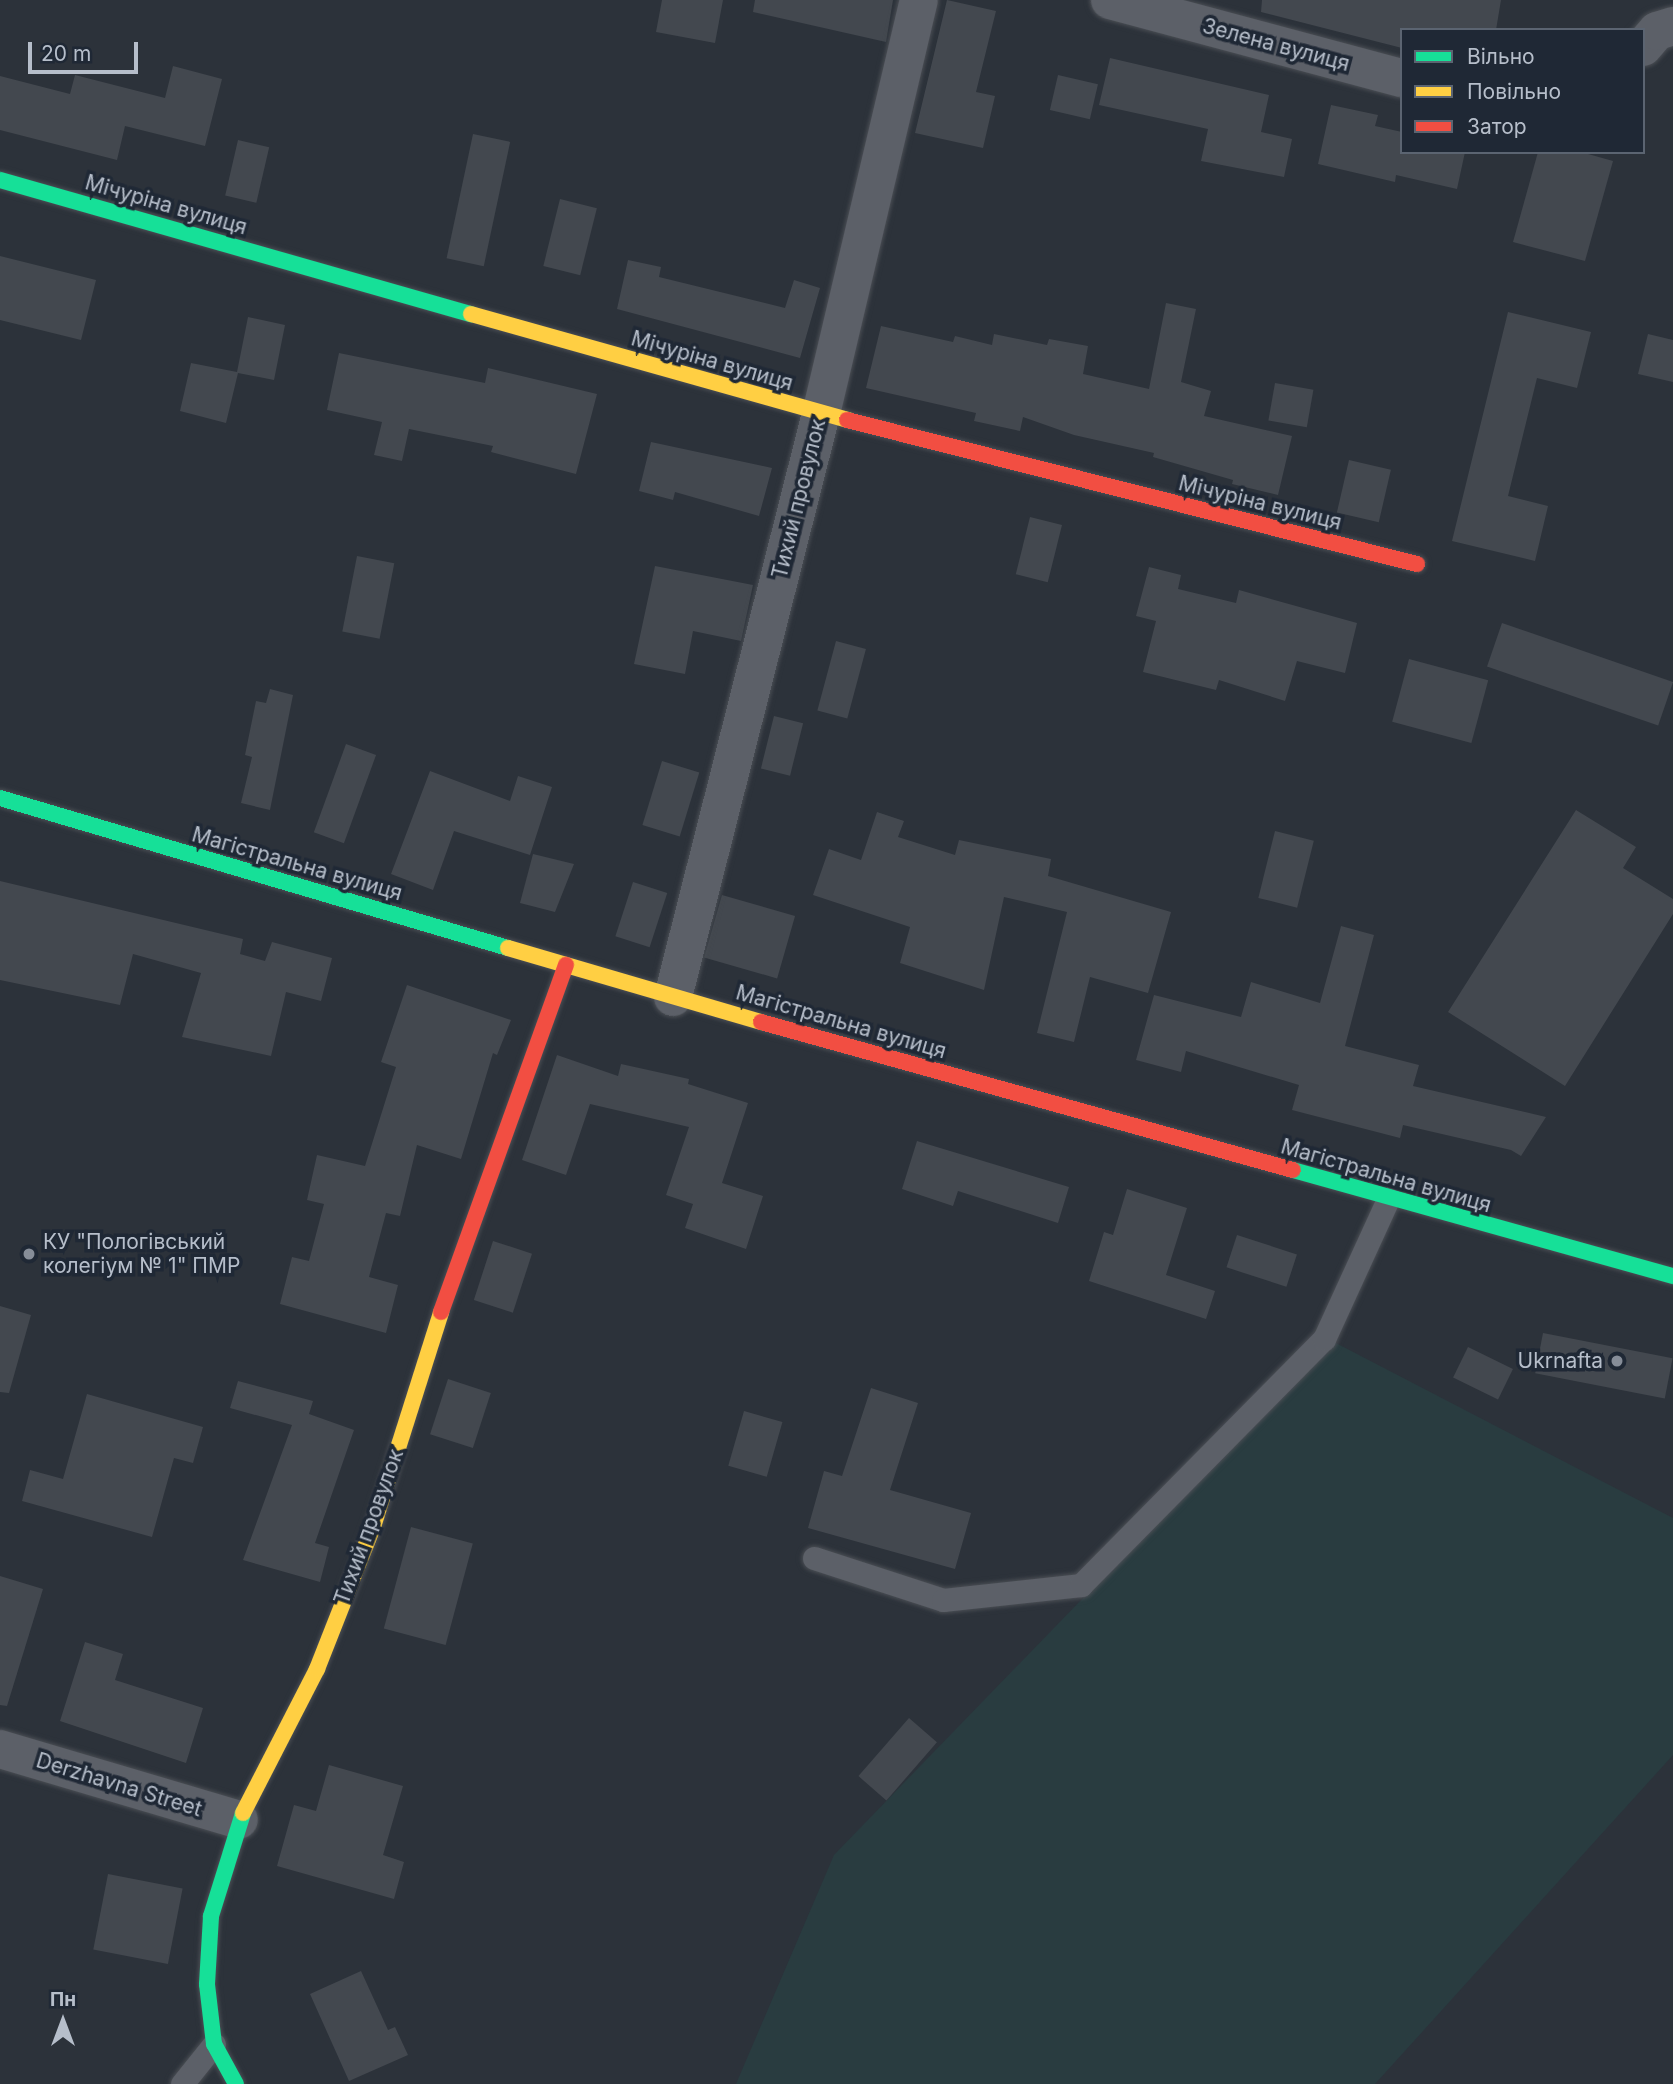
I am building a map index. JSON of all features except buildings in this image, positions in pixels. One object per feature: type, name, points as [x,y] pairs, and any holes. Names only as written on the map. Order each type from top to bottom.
[{"type":"street","name":"Тихий провулок","points":[[673,997],[821,414],[919,0]]},
{"type":"street","name":"Зелена вулиця","points":[[1110,0],[1400,77]]},
{"type":"street","points":[[1645,45],[1657,31],[1673,26]]},
{"type":"street","name":"Мічуріна вулиця","points":[[0,180],[821,414],[1417,564]]},
{"type":"street","name":"Магістральна вулиця","points":[[0,798],[673,997],[1388,1199],[1673,1276]]},
{"type":"street","name":"Тихий провулок","points":[[236,2084],[214,2044],[207,1984],[211,1916],[239,1820],[317,1669],[373,1527],[468,1228],[566,965]]},
{"type":"street","name":"Derzhavna Street","points":[[0,1749],[239,1820]]},
{"type":"lane","points":[[814,1558],[943,1600],[1081,1585],[1324,1339],[1388,1199]]},
{"type":"lane","points":[[182,2084],[214,2044]]},
{"type":"green space","points":[[1332,1341],[1673,1518],[1673,1755],[1375,2084],[736,2084],[834,1855]]},
{"type":"traffic: fast","points":[[0,180],[471,314]]},
{"type":"traffic: fast","points":[[0,798],[508,948]]},
{"type":"traffic: fast","points":[[1293,1170],[1673,1276]]},
{"type":"traffic: fast","points":[[236,2084],[214,2044],[207,1984],[211,1916],[243,1813]]},
{"type":"traffic: slow","points":[[471,314],[847,420]]},
{"type":"traffic: slow","points":[[508,948],[761,1022]]},
{"type":"traffic: slow","points":[[243,1813],[317,1669],[373,1527],[441,1312]]},
{"type":"traffic: jam","points":[[847,420],[1417,564]]},
{"type":"traffic: jam","points":[[441,1312],[566,965]]},
{"type":"traffic: jam","points":[[761,1022],[1293,1170]]},
{"type":"place","name":"КУ \"Пологівський колегіум № 1\" ПМР","points":[[29,1254]]},
{"type":"place","name":"Ukrnafta","points":[[1617,1361]]}]
